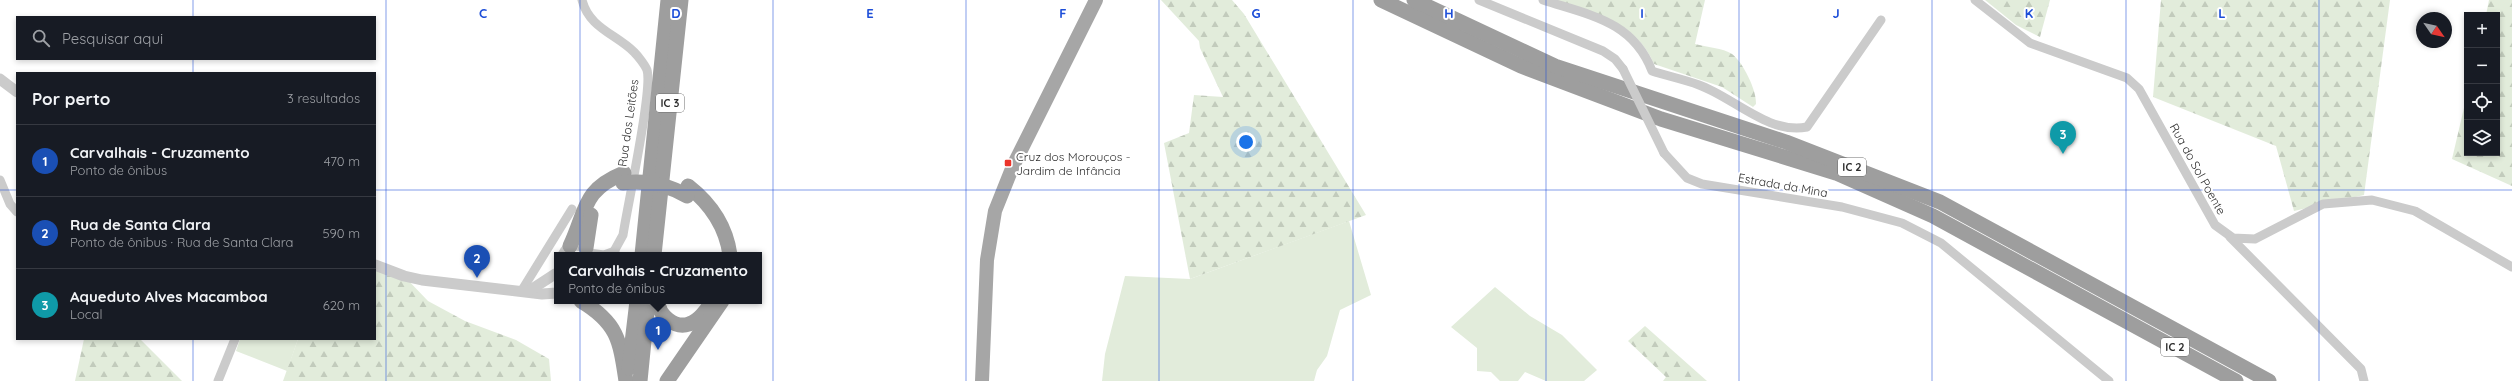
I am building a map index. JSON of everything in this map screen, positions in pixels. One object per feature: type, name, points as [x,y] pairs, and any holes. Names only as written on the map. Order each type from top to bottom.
[{"type":"highway","name":"IC 3","points":[[642,252],[668,0]]},
{"type":"highway","name":"IC 3","points":[[654,252],[680,0]]},
{"type":"highway","name":"IC 2","points":[[1381,0],[1536,72],[1661,119],[1836,173],[1933,216],[2236,381]]},
{"type":"highway","name":"IC 2","points":[[1414,0],[1555,66],[1786,142],[1940,202],[2269,381]]},
{"type":"highway","points":[[588,252],[588,225],[595,205],[623,178]]},
{"type":"highway","points":[[567,251],[591,195],[610,179],[623,178],[688,191],[707,202],[719,220],[729,252]]},
{"type":"highway","points":[[688,191],[705,214],[718,240],[720,252]]},
{"type":"highway","points":[[633,252],[647,207]]},
{"type":"highway","points":[[585,304],[600,313],[614,329],[621,345],[627,381]]},
{"type":"highway","points":[[627,381],[637,304]]},
{"type":"highway","points":[[640,381],[648,304]]},
{"type":"highway","points":[[658,304],[663,314],[678,325],[689,324],[700,318],[710,304]]},
{"type":"highway","points":[[667,381],[720,304]]},
{"type":"main road","points":[[982,381],[987,260],[995,212],[1012,166],[1096,0]]},
{"type":"street","name":"Rua dos Leitões","points":[[582,0],[584,8],[598,28],[634,52],[647,70],[646,97],[623,235],[614,252]]},
{"type":"street","name":"Estrada da Mina","points":[[1479,0],[1603,51],[1615,59],[1623,70],[1664,153],[1687,178],[1702,184],[1842,207],[1902,223],[1941,243],[2109,381]]},
{"type":"street","points":[[1543,0],[1611,23],[1632,38],[1645,54],[1652,71],[1700,85],[1760,117],[1794,130],[1807,127],[1881,20]]},
{"type":"street","name":"Rua do Sol Poente","points":[[1975,0],[2030,43],[2127,78],[2133,83],[2152,110],[2215,225],[2233,238],[2255,238],[2323,204],[2372,200],[2415,210],[2512,267]]},
{"type":"street","points":[[0,79],[16,91]]},
{"type":"street","points":[[0,180],[10,204],[16,211]]},
{"type":"street","points":[[526,291],[572,209]]},
{"type":"street","points":[[2226,233],[2362,369],[2364,381]]},
{"type":"street","points":[[567,251],[580,245],[588,252]]},
{"type":"street","points":[[376,265],[404,276],[422,280],[554,293]]},
{"type":"street","points":[[526,291],[554,272]]},
{"type":"street","points":[[218,381],[235,340]]},
{"type":"green space","points":[[1161,0],[1232,0],[1244,14],[1366,215],[1190,279],[1164,143],[1189,133],[1194,95],[1223,97],[1200,48],[1199,41]]},
{"type":"green space","points":[[1553,0],[1705,0],[1695,44],[1724,50],[1732,54],[1741,63],[1745,70],[1752,85],[1756,98],[1756,104],[1753,107],[1722,87],[1654,64],[1646,49],[1625,28],[1598,14]]},
{"type":"green space","points":[[1985,0],[2050,0],[2040,37],[2016,25]]},
{"type":"green space","points":[[2161,0],[2390,0],[2364,195],[2294,211],[2276,146],[2153,97]]},
{"type":"green space","points":[[2489,0],[2512,0],[2512,186],[2452,159],[2464,108],[2464,156],[2500,156],[2500,12],[2487,12]]},
{"type":"green space","points":[[1349,221],[1371,295],[1340,310],[1327,356],[1317,370],[1314,381],[1102,381],[1105,354],[1125,276],[1190,279]]},
{"type":"green space","points":[[376,265],[404,276],[428,301],[465,321],[516,340],[549,359],[551,381],[283,381],[298,340],[376,340]]},
{"type":"green space","points":[[1495,287],[1530,316],[1562,335],[1597,370],[1584,381],[1546,381],[1525,372],[1518,381],[1500,381],[1491,372],[1477,371],[1477,348],[1451,327]]},
{"type":"green space","points":[[1645,326],[1707,381],[1663,381],[1666,377],[1628,341]]},
{"type":"green space","points":[[84,340],[141,340],[182,381],[75,381]]},
{"type":"green space","points":[[240,340],[298,340],[287,371],[236,351]]},
{"type":"place","name":"Aqueduto Alves Macamboa","points":[[2063,154]]},
{"type":"place","name":"Cruz dos Morouços - Jardim de Infância","points":[[1008,163]]},
{"type":"place","name":"Rua de Santa Clara","points":[[477,278]]},
{"type":"place","name":"Carvalhais - Cruzamento","points":[[658,350]]}]
